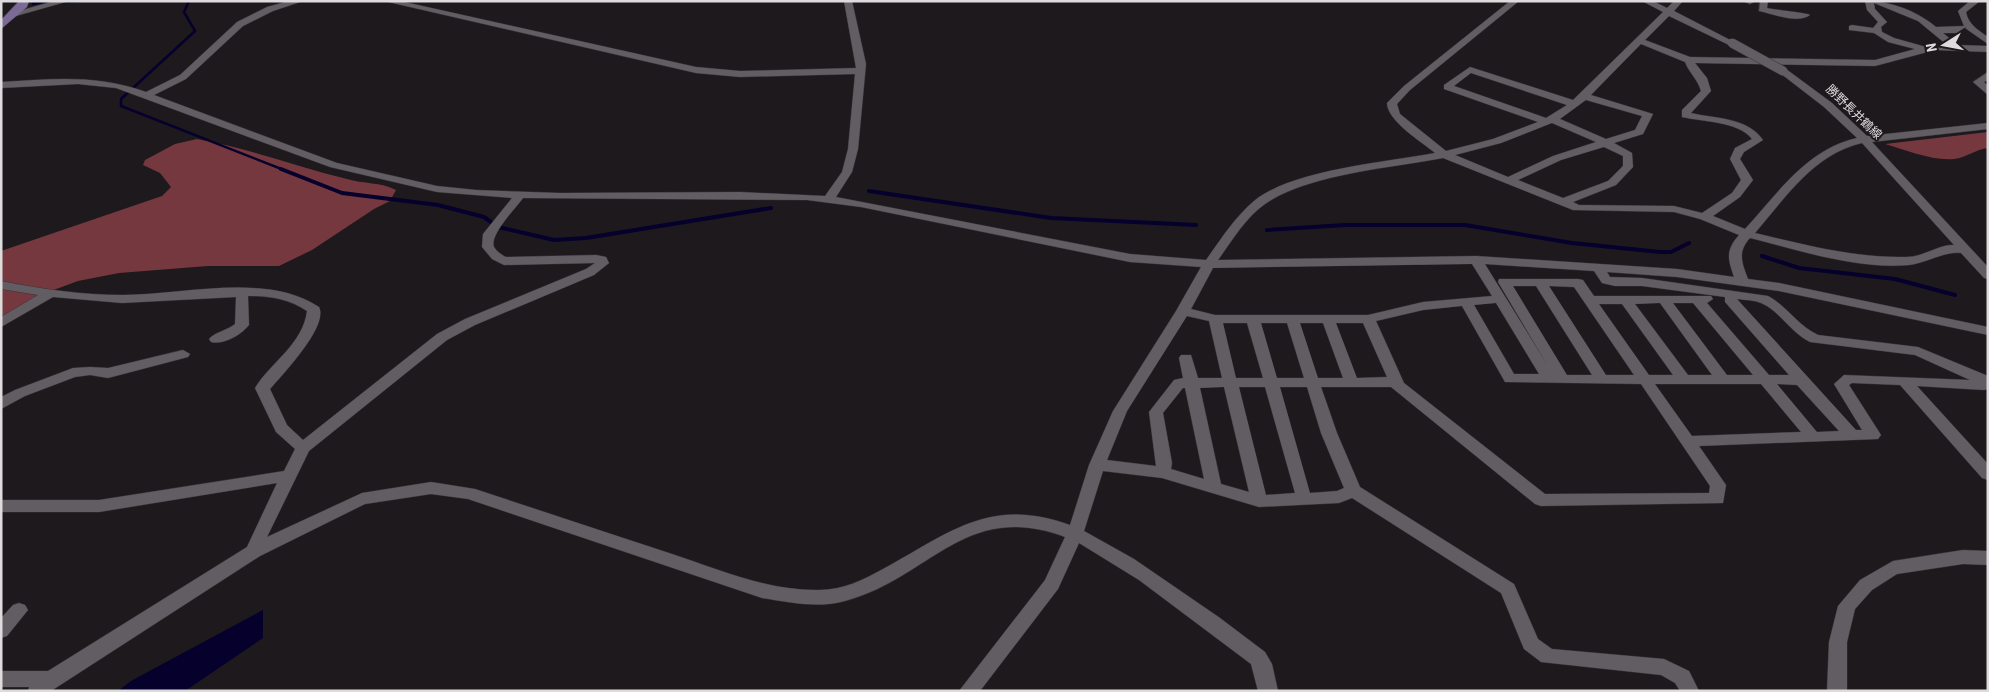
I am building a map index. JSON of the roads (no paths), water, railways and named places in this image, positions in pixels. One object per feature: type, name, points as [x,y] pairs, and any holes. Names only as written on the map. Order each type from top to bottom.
[{"type":"main road","points":[[1,26],[16,14],[24,1]]},
{"type":"street","points":[[16,14],[65,1]]},
{"type":"street","points":[[147,95],[183,77],[240,24],[264,12],[299,1]]},
{"type":"street","points":[[388,1],[696,70],[740,74],[860,71]]},
{"type":"street","points":[[418,8],[435,1]]},
{"type":"street","points":[[828,200],[847,172],[851,162],[861,64],[848,1]]},
{"type":"street","points":[[1514,1],[1407,88],[1392,103],[1392,110],[1396,116],[1444,155],[1577,208],[1674,209],[1704,217],[1746,234],[1816,251],[1871,260],[1908,261],[1936,255],[1947,248],[1964,249]]},
{"type":"street","name":"勝野長井鶴線","points":[[1646,1],[1732,43],[1783,71],[1828,105],[1865,140],[1988,275]]},
{"type":"street","points":[[968,691],[1052,584],[1076,534],[1097,466],[1120,411],[1183,311],[1210,264],[1240,221],[1260,202],[1282,190],[1310,179],[1444,155],[1497,141],[1549,120],[1580,100],[1679,1]]},
{"type":"street","points":[[1764,1],[1762,9],[1786,15],[1806,15]]},
{"type":"street","points":[[1875,1],[1921,19],[1956,48]]},
{"type":"street","points":[[1897,1],[1923,11],[1921,19]]},
{"type":"street","points":[[1976,1],[1962,11],[1962,17],[1967,26],[1988,41]]},
{"type":"street","points":[[1864,2],[1883,22],[1877,26],[1877,31]]},
{"type":"street","points":[[1852,28],[1877,31],[1891,40],[1924,49]]},
{"type":"street","points":[[1934,30],[1956,30],[1961,28]]},
{"type":"street","points":[[1641,41],[1689,60],[1796,60],[1861,64],[1875,63],[1924,49],[1988,49]]},
{"type":"street","points":[[1689,60],[1692,68],[1702,78],[1706,91],[1686,112],[1686,116],[1743,126],[1755,133],[1758,140],[1739,150],[1735,159],[1747,180],[1736,194],[1704,217]]},
{"type":"street","points":[[1510,180],[1557,158],[1605,142],[1639,132],[1648,114],[1580,100],[1470,70],[1447,87],[1549,120],[1605,142],[1628,156],[1628,167],[1612,183],[1564,202]]},
{"type":"street","points":[[1988,75],[1978,82],[1988,92]]},
{"type":"street","points":[[1,85],[78,81],[99,82],[147,95],[334,165],[437,189],[520,195],[740,194],[828,200],[861,204],[1130,258],[1210,264],[1476,260],[1597,267],[1742,281],[1831,297],[1988,331]]},
{"type":"street","points":[[1742,281],[1734,257],[1738,244],[1811,163],[1824,152],[1847,142],[1987,123]]},
{"type":"street","points":[[254,551],[259,536],[303,448],[442,337],[470,322],[600,267],[602,260],[596,258],[522,262],[504,261],[494,255],[488,248],[489,234],[520,195]]},
{"type":"street","points":[[1476,260],[1556,379]]},
{"type":"street","points":[[1597,267],[1606,280],[1615,282],[1642,282],[1763,299],[1773,303],[1805,336],[1815,339],[1918,351],[1988,384]]},
{"type":"street","points":[[1368,319],[1395,382],[1541,500],[1717,499],[1718,485],[1578,284],[1504,282],[1556,379]]},
{"type":"street","points":[[1540,283],[1602,378]]},
{"type":"street","points":[[1,286],[48,295],[124,300],[242,293],[277,293],[307,303],[314,310],[314,318],[295,352],[262,388],[281,428],[303,448]]},
{"type":"street","points":[[216,339],[231,334],[242,325],[242,293]]},
{"type":"street","points":[[1,322],[48,295]]},
{"type":"street","points":[[1183,311],[1215,319],[1368,319],[1423,306],[1501,299]]},
{"type":"street","points":[[1697,299],[1812,437]]},
{"type":"street","points":[[1730,299],[1852,436]]},
{"type":"street","points":[[1589,300],[1763,299]]},
{"type":"street","points":[[1626,300],[1683,378]]},
{"type":"street","points":[[1663,300],[1722,379]]},
{"type":"street","points":[[1465,301],[1510,379],[1683,378],[1801,380]]},
{"type":"street","points":[[1215,319],[1260,501]]},
{"type":"street","points":[[1253,319],[1304,498]]},
{"type":"street","points":[[1292,319],[1330,433],[1353,491],[1508,589],[1531,644],[1548,656],[1664,667],[1682,677],[1690,691]]},
{"type":"street","points":[[1328,319],[1352,382]]},
{"type":"street","points":[[1,404],[20,393],[73,373],[90,371],[108,373],[183,354]]},
{"type":"street","points":[[1186,358],[1214,488]]},
{"type":"street","points":[[1687,441],[1873,436],[1841,384],[1849,378],[1988,384]]},
{"type":"street","points":[[1904,381],[1988,474]]},
{"type":"street","points":[[1162,472],[1164,463],[1156,412],[1179,383],[1395,382]]},
{"type":"street","points":[[1097,466],[1119,466],[1162,472],[1260,501],[1339,496],[1353,491]]},
{"type":"street","points":[[1,506],[99,506],[288,476]]},
{"type":"street","points":[[1,679],[44,685],[254,551],[362,500],[431,488],[469,493],[762,591],[801,596],[828,597],[851,593],[887,576],[962,530],[998,521],[1034,521],[1076,534],[1107,548],[1225,632],[1261,662],[1268,691]]},
{"type":"street","points":[[1838,691],[1838,642],[1847,606],[1866,585],[1893,568],[1963,557],[1988,558]]},
{"type":"street","points":[[1,631],[19,610]]},
{"type":"waterway","points":[[34,1],[33,4],[51,1]]},
{"type":"waterway","points":[[63,2],[78,1]]},
{"type":"waterway","points":[[189,1],[184,12],[195,31],[121,99],[121,106],[284,170]]},
{"type":"waterway","points":[[281,169],[342,193],[438,205],[484,217],[498,227],[554,240],[586,238],[771,208]]},
{"type":"waterway","points":[[869,191],[1051,218],[1196,225]]},
{"type":"waterway","points":[[1267,230],[1345,225],[1465,225],[1572,243],[1660,252],[1671,252],[1689,243]]},
{"type":"waterway","points":[[1762,256],[1799,268],[1895,279],[1955,295]]}]
